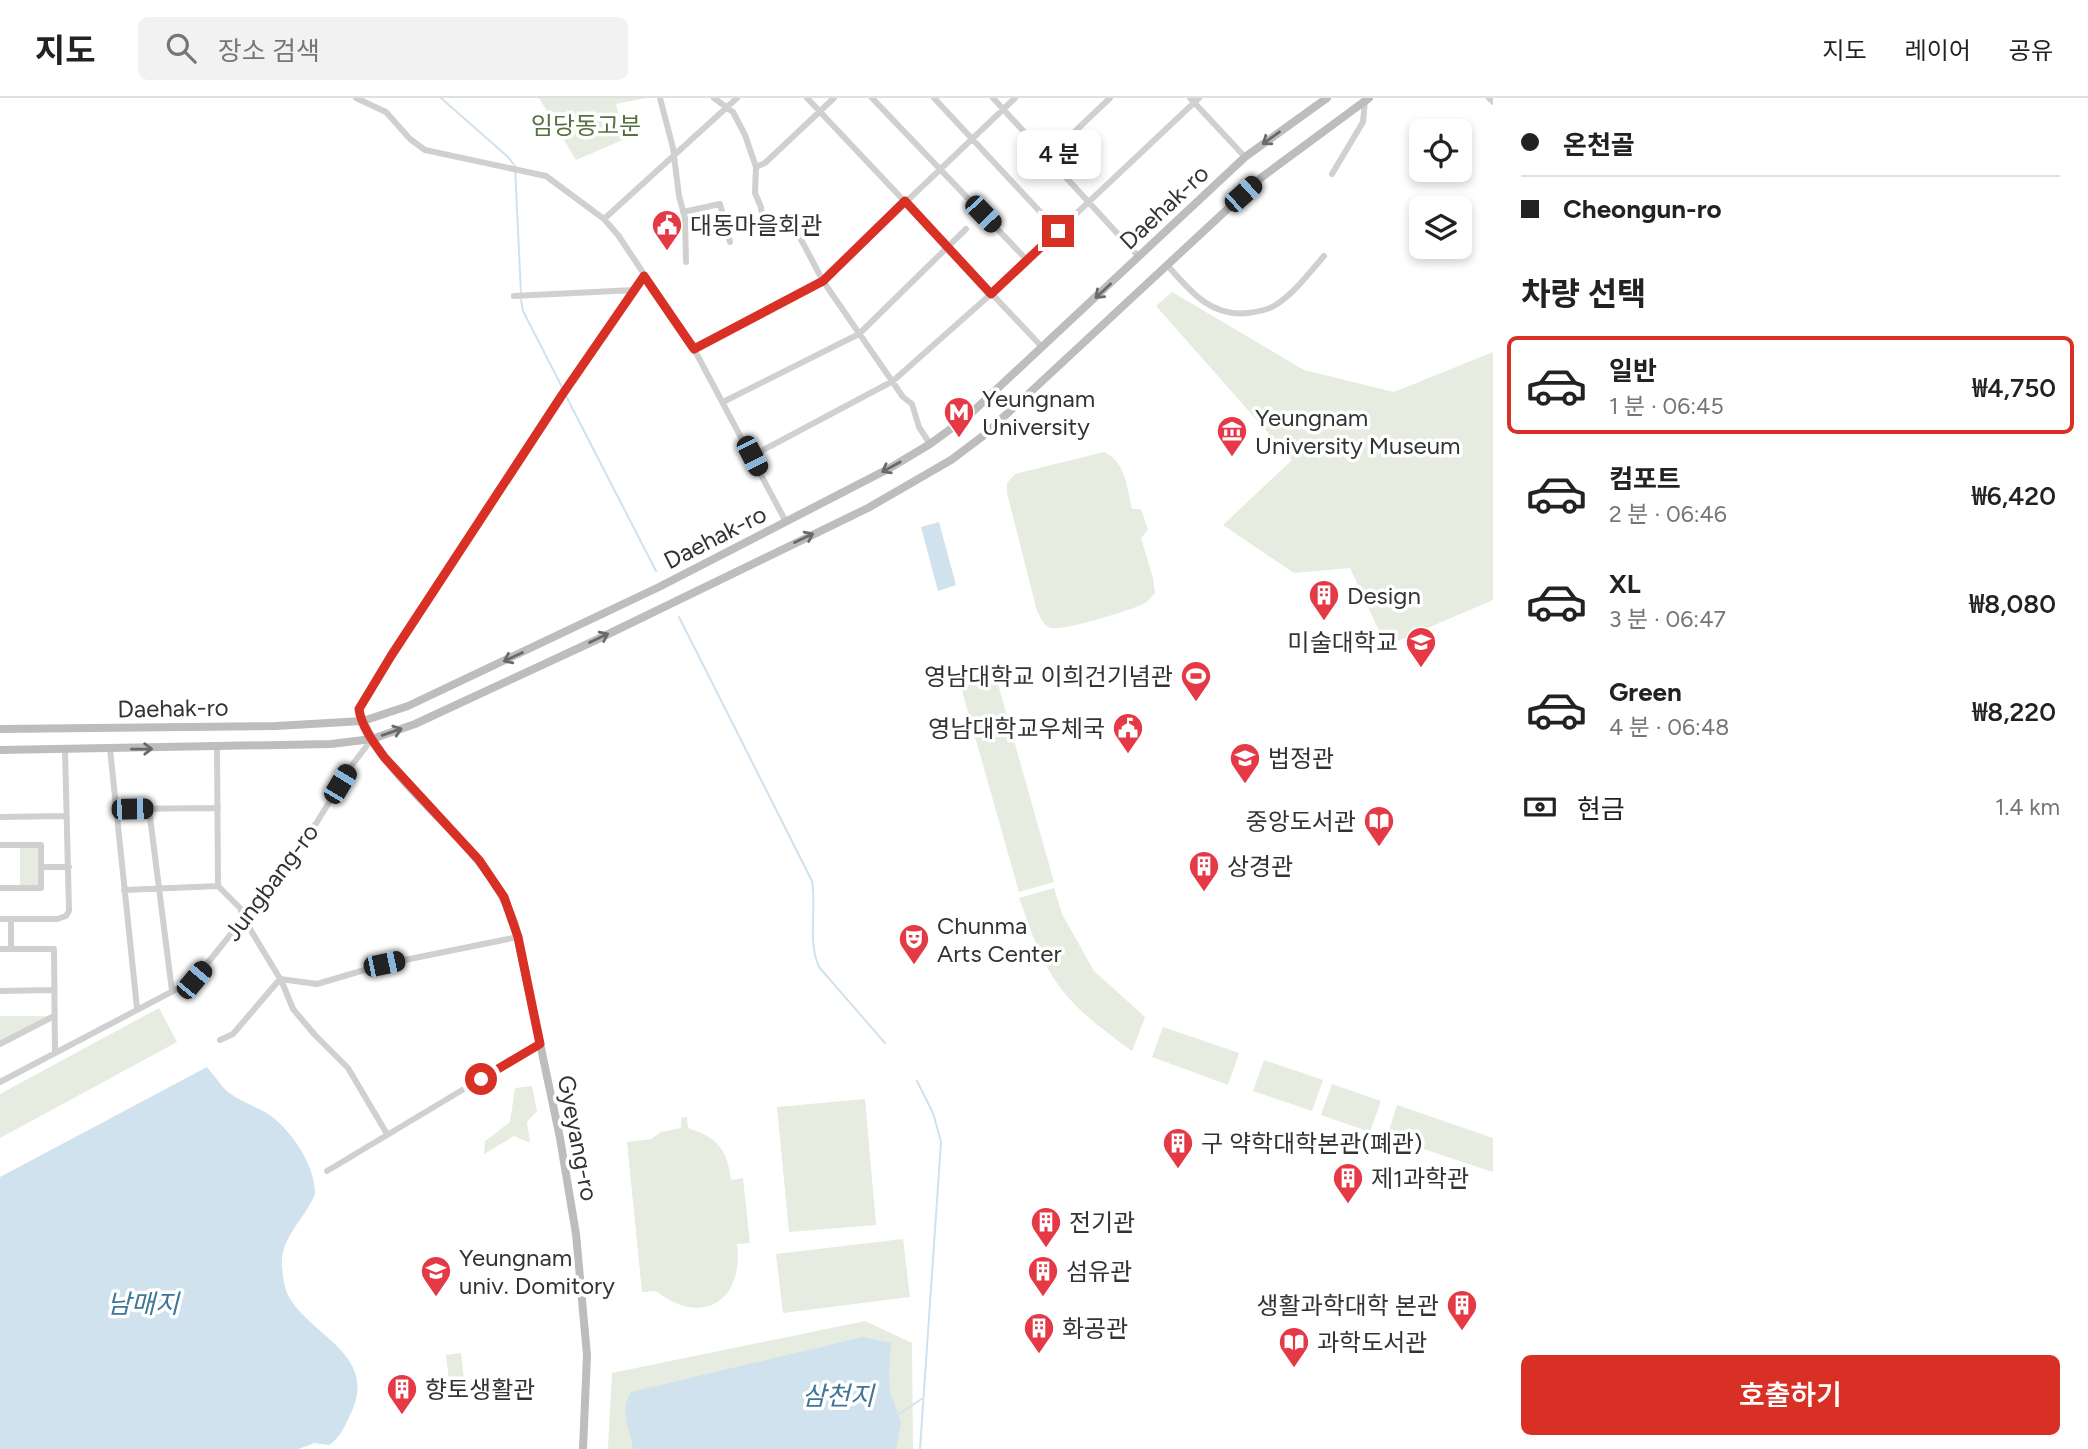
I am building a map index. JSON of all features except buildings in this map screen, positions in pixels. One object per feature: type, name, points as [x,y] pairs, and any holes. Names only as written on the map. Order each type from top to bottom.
[{"type":"main road","name":"Daehak-ro","points":[[0,729],[276,726],[363,721],[408,706],[519,654],[786,522],[930,444],[967,417],[1245,157],[1326,98]]},
{"type":"main road","points":[[0,750],[331,744],[372,739],[415,724],[596,640],[865,509],[951,460],[983,436],[1262,177],[1367,99]]},
{"type":"main road","name":"Gyeyang-ro","points":[[363,721],[384,757],[490,874],[504,897],[518,937],[576,1234],[587,1355],[583,1449]]},
{"type":"main road","points":[[0,757],[22,750]]},
{"type":"street","points":[[356,98],[386,112],[410,139],[425,150],[546,176],[604,219],[618,235],[694,349],[786,522]]},
{"type":"street","points":[[660,98],[675,156],[686,229],[686,262]]},
{"type":"street","points":[[714,98],[728,107],[746,135],[755,167],[755,193],[761,207],[764,232]]},
{"type":"street","points":[[604,219],[737,98]]},
{"type":"street","points":[[807,98],[1042,347]]},
{"type":"street","points":[[755,167],[765,163],[834,98]]},
{"type":"street","points":[[872,98],[1027,260]]},
{"type":"street","points":[[934,98],[1058,231]]},
{"type":"street","points":[[993,98],[1139,257]]},
{"type":"street","points":[[694,349],[823,281],[1015,98]]},
{"type":"street","points":[[1047,158],[1110,98]]},
{"type":"street","points":[[752,456],[893,381],[991,294],[1194,99],[1245,157]]},
{"type":"street","points":[[1332,174],[1363,122],[1367,99]]},
{"type":"street","points":[[683,212],[720,204],[730,242]]},
{"type":"street","points":[[723,402],[859,334],[966,229]]},
{"type":"street","points":[[796,230],[823,281],[903,397],[912,404],[919,427],[930,444]]},
{"type":"street","points":[[1168,266],[1211,307],[1221,312],[1236,314],[1272,308],[1301,282],[1324,256]]},
{"type":"street","points":[[363,721],[359,709],[367,694],[562,395],[644,276]]},
{"type":"street","points":[[514,296],[634,290]]},
{"type":"street","name":"Jungbang-ro","points":[[0,1082],[194,980],[317,822],[352,765],[372,739]]},
{"type":"street","points":[[217,747],[218,886],[240,908],[280,979],[293,1009],[348,1068],[387,1134]]},
{"type":"street","points":[[110,749],[137,1009]]},
{"type":"street","points":[[0,919],[57,919],[66,916],[70,906],[65,750]]},
{"type":"street","points":[[115,810],[218,808]]},
{"type":"street","points":[[149,809],[172,990]]},
{"type":"street","points":[[0,817],[66,817]]},
{"type":"street","points":[[0,845],[41,845],[41,888],[0,888]]},
{"type":"street","points":[[41,867],[69,867]]},
{"type":"street","points":[[124,890],[218,886]]},
{"type":"street","points":[[10,919],[11,949]]},
{"type":"street","points":[[280,979],[317,984],[384,964],[518,937]]},
{"type":"street","points":[[0,949],[54,949],[55,1052]]},
{"type":"street","points":[[220,1040],[233,1034],[280,979]]},
{"type":"street","points":[[0,991],[54,990]]},
{"type":"street","points":[[0,1044],[54,1016]]},
{"type":"street","points":[[327,1171],[540,1044]]},
{"type":"green space","name":"임당동고분","points":[[539,98],[646,98],[616,104],[625,139],[576,160]]},
{"type":"green space","points":[[1172,292],[1304,370],[1394,392],[1493,352],[1493,600],[1386,646],[1350,568],[1294,573],[1223,525],[1292,460],[1156,306]]},
{"type":"green space","points":[[1104,452],[1117,462],[1121,469],[1132,509],[1141,509],[1148,530],[1141,538],[1155,593],[1145,603],[1124,611],[1082,624],[1051,628],[1044,624],[1037,611],[1007,493],[1007,483],[1015,474]]},
{"type":"green space","points":[[994,670],[1054,882],[1019,892],[959,680]]},
{"type":"green space","points":[[20,845],[41,845],[41,888],[20,888]]},
{"type":"green space","points":[[1054,888],[1062,914],[1094,971],[1145,1017],[1132,1051],[1075,1005],[1052,976],[1041,955],[1019,898]]},
{"type":"green space","points":[[159,1008],[177,1042],[0,1138],[0,1094]]},
{"type":"green space","points":[[0,1016],[54,1016],[0,1044]]},
{"type":"green space","points":[[1163,1027],[1239,1053],[1228,1085],[1152,1057]]},
{"type":"green space","points":[[1264,1060],[1323,1080],[1312,1111],[1253,1091]]},
{"type":"green space","points":[[1332,1084],[1381,1101],[1370,1132],[1321,1115]]},
{"type":"green space","points":[[532,1086],[537,1111],[527,1122],[530,1143],[514,1136],[484,1154],[485,1141],[510,1122],[515,1088]]},
{"type":"green space","points":[[865,1099],[876,1225],[789,1232],[777,1107]]},
{"type":"green space","points":[[1397,1105],[1493,1138],[1493,1172],[1387,1137]]},
{"type":"green space","points":[[687,1117],[688,1128],[707,1136],[724,1153],[731,1180],[743,1178],[750,1243],[737,1244],[734,1281],[727,1294],[716,1303],[704,1307],[689,1307],[673,1302],[656,1291],[642,1292],[627,1142],[651,1139],[661,1132],[681,1128],[681,1118]]},
{"type":"green space","points":[[903,1239],[910,1297],[783,1313],[776,1254]]},
{"type":"green space","name":"삼천지","points":[[865,1321],[912,1343],[913,1449],[608,1449],[612,1373]]},
{"type":"green space","points":[[461,1353],[464,1379],[449,1381],[446,1355]]},
{"type":"water","points":[[939,522],[956,585],[938,591],[921,527]]},
{"type":"water","name":"남매지","points":[[207,1067],[228,1092],[279,1123],[295,1141],[307,1161],[315,1194],[285,1246],[282,1256],[283,1278],[289,1297],[299,1311],[339,1348],[350,1362],[356,1377],[357,1394],[344,1427],[329,1445],[314,1443],[299,1449],[0,1449],[0,1177]]},
{"type":"water","name":"삼천지","points":[[863,1337],[891,1343],[890,1392],[901,1422],[896,1449],[633,1449],[625,1414],[631,1392]]},
{"type":"waterway","points":[[441,98],[515,166],[521,294]]},
{"type":"waterway","points":[[521,300],[523,311],[563,389]]},
{"type":"waterway","points":[[565,394],[656,571]]},
{"type":"waterway","points":[[679,617],[812,881],[813,935],[819,967],[885,1043]]},
{"type":"waterway","points":[[917,1081],[933,1113],[941,1142],[920,1449]]},
{"type":"waterway","points":[[899,1414],[923,1398]]},
{"type":"place","name":"대동마을회관","points":[[667,252]]},
{"type":"place","name":"Yeungnam University","points":[[959,439]]},
{"type":"place","name":"Yeungnam University Museum","points":[[1232,458]]},
{"type":"place","name":"Design","points":[[1324,622]]},
{"type":"place","name":"미술대학교","points":[[1421,669]]},
{"type":"place","name":"영남대학교 이희건기념관","points":[[1196,703]]},
{"type":"place","name":"영남대학교우체국","points":[[1128,755]]},
{"type":"place","name":"법정관","points":[[1245,785]]},
{"type":"place","name":"중앙도서관","points":[[1379,848]]},
{"type":"place","name":"상경관","points":[[1204,893]]},
{"type":"place","name":"Chunma Arts Center","points":[[914,966]]},
{"type":"place","name":"구 약학대학본관(폐관)","points":[[1178,1170]]},
{"type":"place","name":"제1과학관","points":[[1348,1205]]},
{"type":"place","name":"전기관","points":[[1046,1249]]},
{"type":"place","name":"Yeungnam univ. Domitory","points":[[436,1298]]},
{"type":"place","name":"섬유관","points":[[1043,1298]]},
{"type":"place","name":"생활과학대학 본관","points":[[1462,1332]]},
{"type":"place","name":"화공관","points":[[1039,1355]]},
{"type":"place","name":"과학도서관","points":[[1294,1369]]},
{"type":"place","name":"향토생활관","points":[[402,1416]]},
{"type":"route","points":[[481,1079],[540,1044],[515,925],[504,897],[490,874],[384,757],[360,716],[359,709],[562,395],[644,276],[694,349],[823,281],[905,201],[991,294],[1058,231]]}]
